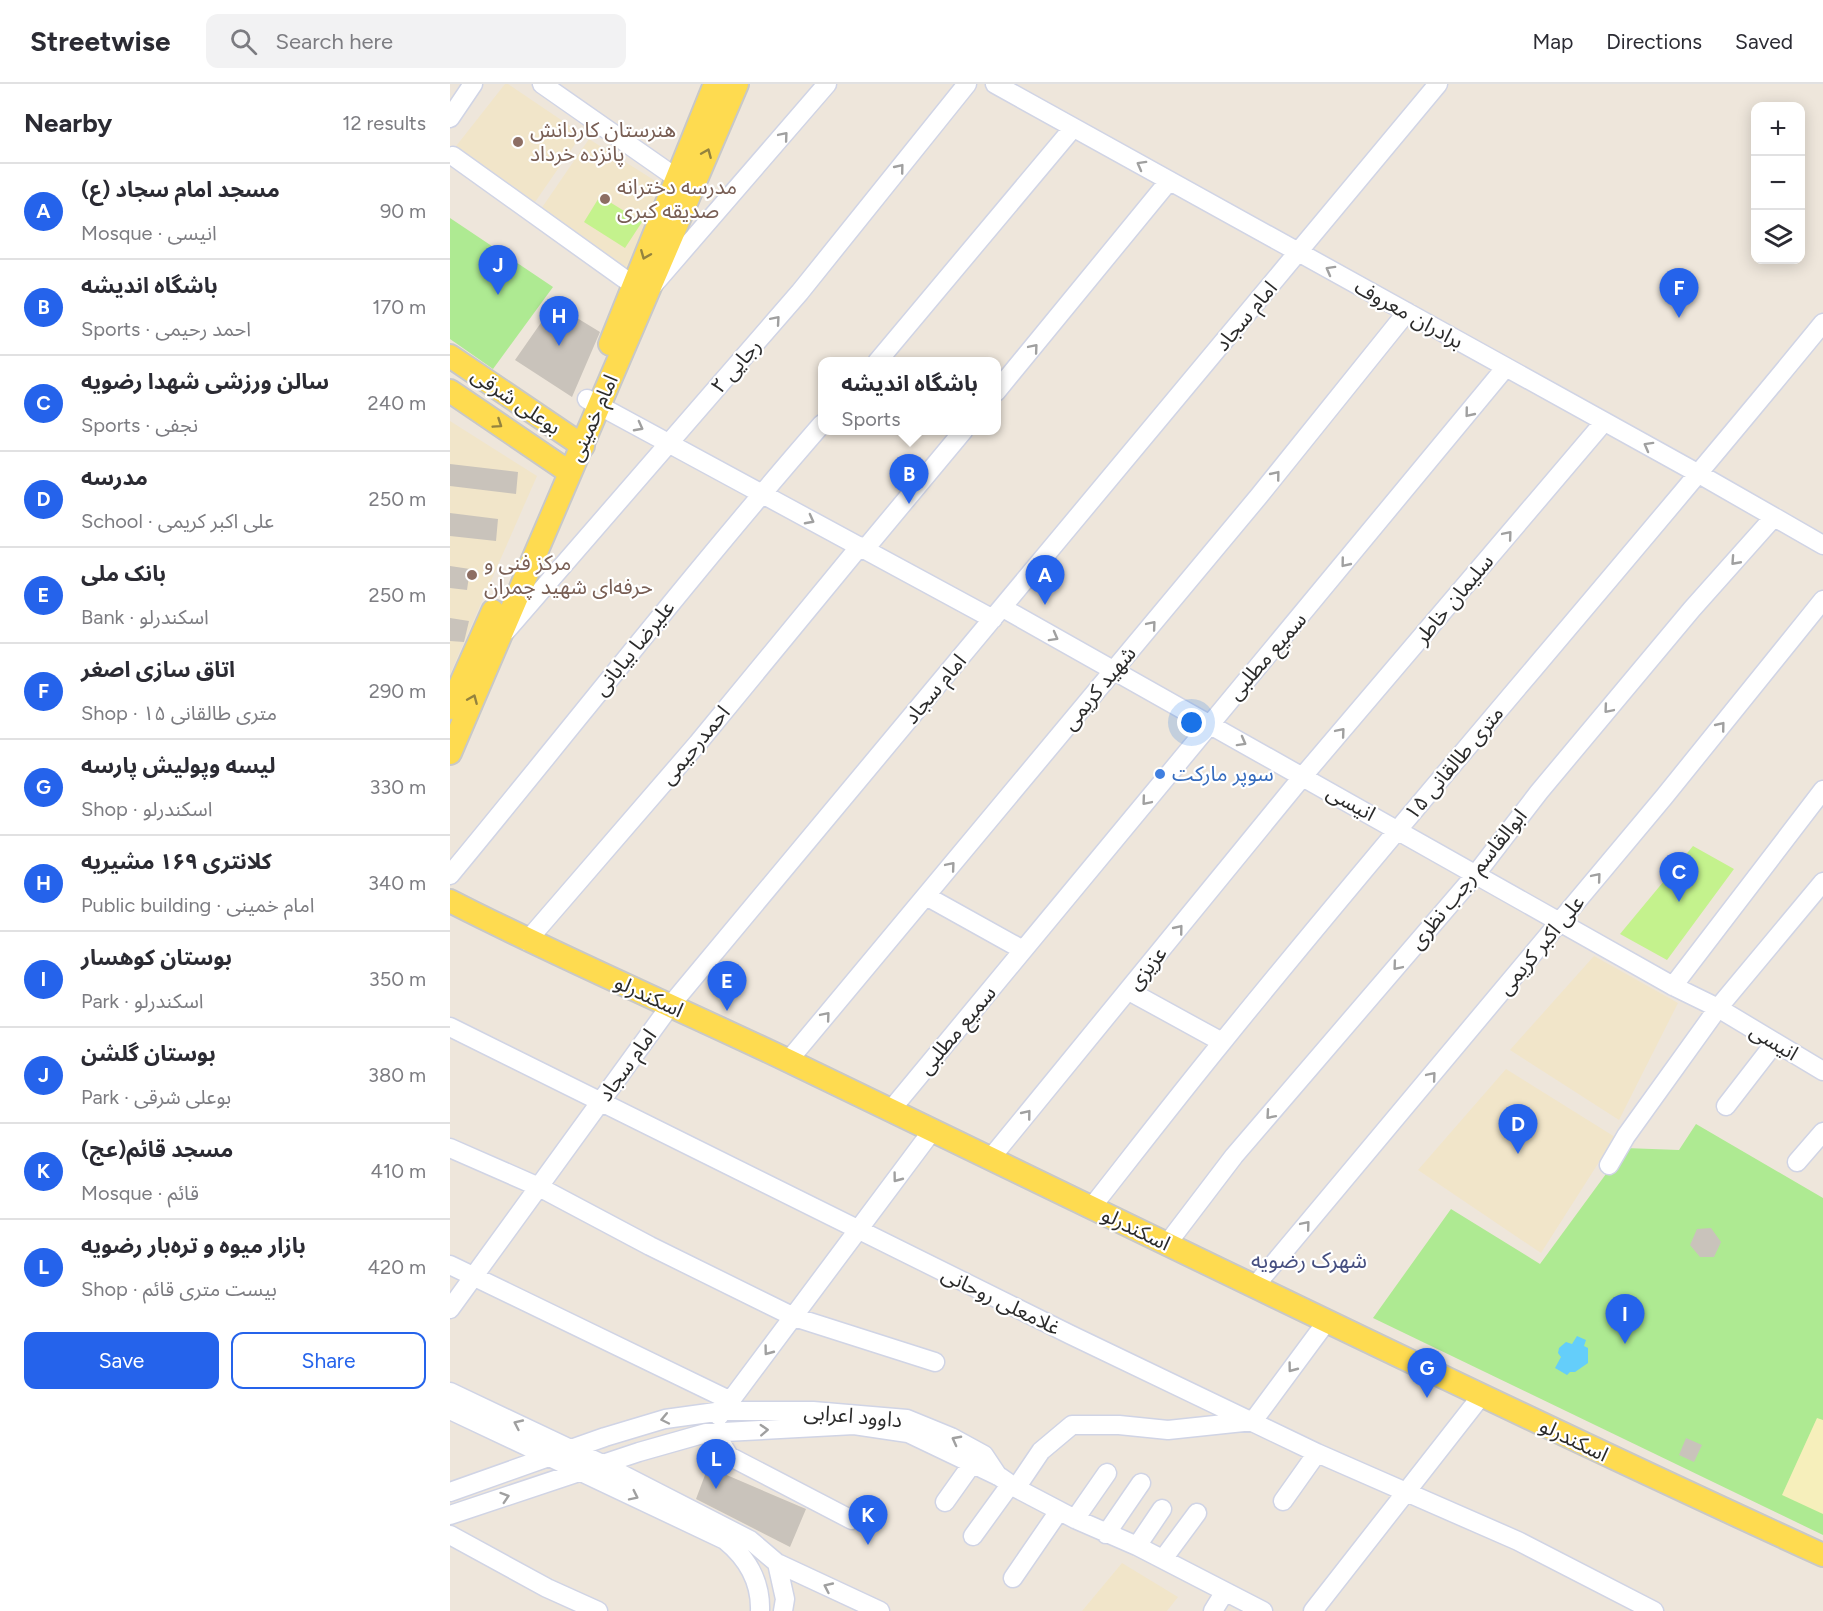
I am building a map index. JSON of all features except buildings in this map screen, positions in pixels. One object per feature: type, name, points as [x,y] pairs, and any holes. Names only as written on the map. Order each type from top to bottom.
[{"type":"main road","name":"امام خمینی","points":[[450,708],[593,402],[684,183],[715,84]]},
{"type":"main road","name":"امام خمینی","points":[[684,183],[737,84]]},
{"type":"main road","name":"بوعلی شرقی","points":[[450,356],[576,441]]},
{"type":"main road","name":"بوعلی شرقی","points":[[450,391],[563,468]]},
{"type":"main road","name":"امام خمینی","points":[[450,753],[497,641],[563,468]]},
{"type":"main road","name":"اسکندرلو","points":[[450,901],[527,941],[788,1061],[990,1160],[1823,1556]]},
{"type":"street","points":[[450,118],[473,84]]},
{"type":"street","points":[[542,84],[684,183]]},
{"type":"street","points":[[453,156],[641,287],[827,84]]},
{"type":"street","name":"رجایی ۲","points":[[497,641],[800,292],[967,84]]},
{"type":"street","name":"برادران معروف","points":[[995,84],[1823,545]]},
{"type":"street","name":"امام سجاد","points":[[450,1309],[670,1006],[1438,84]]},
{"type":"street","points":[[881,357],[1073,128]]},
{"type":"street","points":[[1001,386],[1169,181]]},
{"type":"street","name":"شهید کریمی","points":[[788,1061],[1259,496],[1407,312]]},
{"type":"street","name":"۱۵ متری طالقانی","points":[[1091,1208],[1222,1042],[1823,323]]},
{"type":"street","name":"سمیع مطلبی","points":[[890,1112],[1506,367]]},
{"type":"street","name":"انیسی","points":[[593,402],[862,548],[1114,670],[1673,986],[1718,1008],[1774,1044],[1822,1069]]},
{"type":"street","name":"سلیمان خاطر","points":[[1303,776],[1604,422]]},
{"type":"street","name":"علیرضا بیابانی","points":[[450,875],[761,493],[818,429]]},
{"type":"street","name":"احمدرحیمی","points":[[527,941],[960,435]]},
{"type":"street","name":"ابوالقاسم رجب نظری","points":[[1167,1244],[1234,1156],[1476,874],[1539,792],[1692,609],[1774,517]]},
{"type":"street","name":"علی اکبر کریمی","points":[[1255,1286],[1664,797],[1823,600]]},
{"type":"street","name":"عزیزی","points":[[990,1160],[1303,776]]},
{"type":"street","points":[[1673,986],[1823,790]]},
{"type":"street","points":[[1609,1165],[1626,1136],[1718,1008],[1823,882]]},
{"type":"street","points":[[926,896],[1023,950]]},
{"type":"street","points":[[1129,991],[1222,1042]]},
{"type":"street","name":"غلامعلی روحانی","points":[[450,1027],[1071,1335],[1317,1453],[1518,1541],[1645,1609]]},
{"type":"street","points":[[1726,1106],[1774,1044]]},
{"type":"street","points":[[852,1520],[729,1456],[711,1433],[727,1406],[932,1131]]},
{"type":"street","points":[[1797,1162],[1823,1132]]},
{"type":"street","points":[[450,1148],[539,1187],[650,1246],[794,1317],[935,1362]]},
{"type":"street","points":[[450,1265],[727,1406]]},
{"type":"street","points":[[973,1536],[1009,1483],[1072,1425],[1119,1425],[1168,1430],[1252,1421],[1327,1321]]},
{"type":"street","points":[[450,1392],[602,1464],[750,1540],[777,1563],[880,1611]]},
{"type":"street","points":[[1313,1611],[1482,1395]]},
{"type":"street","name":"داوود اعرابی","points":[[450,1492],[571,1449],[665,1419],[727,1406],[907,1419],[951,1437],[984,1455],[1009,1483]]},
{"type":"street","points":[[450,1410],[725,1540],[739,1551],[753,1574],[758,1588],[760,1611]]},
{"type":"street","name":"داوود اعرابی","points":[[450,1515],[602,1464],[711,1433],[854,1425],[908,1433],[1009,1483]]},
{"type":"street","points":[[1283,1502],[1317,1453]]},
{"type":"street","points":[[945,1502],[972,1464]]},
{"type":"street","points":[[1013,1578],[1107,1473]]},
{"type":"street","points":[[1009,1483],[1067,1515],[1137,1546],[1262,1611]]},
{"type":"street","points":[[1106,1534],[1141,1483]]},
{"type":"street","points":[[1137,1546],[1162,1509]]},
{"type":"street","points":[[1163,1559],[1197,1513]]},
{"type":"street","points":[[450,1534],[547,1588],[598,1611]]},
{"type":"street","points":[[777,1563],[785,1599],[783,1611]]},
{"type":"street","points":[[1213,1611],[1224,1593]]},
{"type":"shaded area","name":"هنرستان کاردانش پانزده خرداد","points":[[505,84],[582,134],[533,205],[453,150]]},
{"type":"shaded area","name":"مدرسه دخترانه صدیقه کبری","points":[[589,139],[668,189],[627,275],[541,209]]},
{"type":"shaded area","name":"مرکز فنی و حرفه‌ای شهید چمران","points":[[450,421],[537,476],[450,674]]},
{"type":"shaded area","points":[[1594,956],[1678,1003],[1619,1120],[1510,1050]]},
{"type":"shaded area","points":[[1506,1069],[1615,1137],[1541,1253],[1418,1170]]},
{"type":"shaded area","points":[[1122,1563],[1178,1597],[1167,1611],[1082,1611]]},
{"type":"green space","points":[[600,196],[642,222],[625,248],[584,222]]},
{"type":"green space","points":[[450,218],[553,287],[493,369],[450,339]]},
{"type":"green space","points":[[1693,846],[1734,869],[1667,960],[1620,934]]},
{"type":"green space","points":[[1696,1124],[1823,1198],[1823,1535],[1373,1318],[1451,1209],[1540,1264],[1625,1148],[1679,1150]]},
{"type":"sand","points":[[1817,1418],[1823,1420],[1823,1514],[1782,1495]]},
{"type":"water","points":[[1577,1336],[1586,1340],[1584,1346],[1588,1348],[1588,1363],[1567,1375],[1555,1368],[1561,1357],[1558,1353],[1559,1348],[1566,1342],[1572,1344]]},
{"type":"place","name":"هنرستان کاردانش پانزده خرداد","points":[[518,142]]},
{"type":"place","name":"مدرسه دخترانه صدیقه کبری","points":[[605,199]]},
{"type":"place","name":"بوستان گلشن","points":[[498,295]]},
{"type":"place","name":"اتاق سازی اصغر","points":[[1679,318]]},
{"type":"place","name":"کلانتری ۱۶۹ مشیریه","points":[[559,346]]},
{"type":"place","name":"باشگاه اندیشه","points":[[909,504]]},
{"type":"place","name":"مرکز فنی و حرفه‌ای شهید چمران","points":[[472,575]]},
{"type":"place","name":"مسجد امام سجاد (ع)","points":[[1045,605]]},
{"type":"place","name":"سوپر مارکت","points":[[1160,774]]},
{"type":"place","name":"سالن ورزشی شهدا رضویه","points":[[1679,902]]},
{"type":"place","name":"بانک ملی","points":[[727,1011]]},
{"type":"place","name":"مدرسه","points":[[1518,1154]]},
{"type":"place","name":"بوستان کوهسار","points":[[1625,1344]]},
{"type":"place","name":"لیسه وپولیش پارسه","points":[[1427,1398]]},
{"type":"place","name":"بازار میوه و تره‌بار رضویه","points":[[716,1489]]},
{"type":"place","name":"مسجد قائم(عج)","points":[[868,1545]]},
{"type":"district","name":"شهرک رضویه","points":[[1309,1260]]}]
